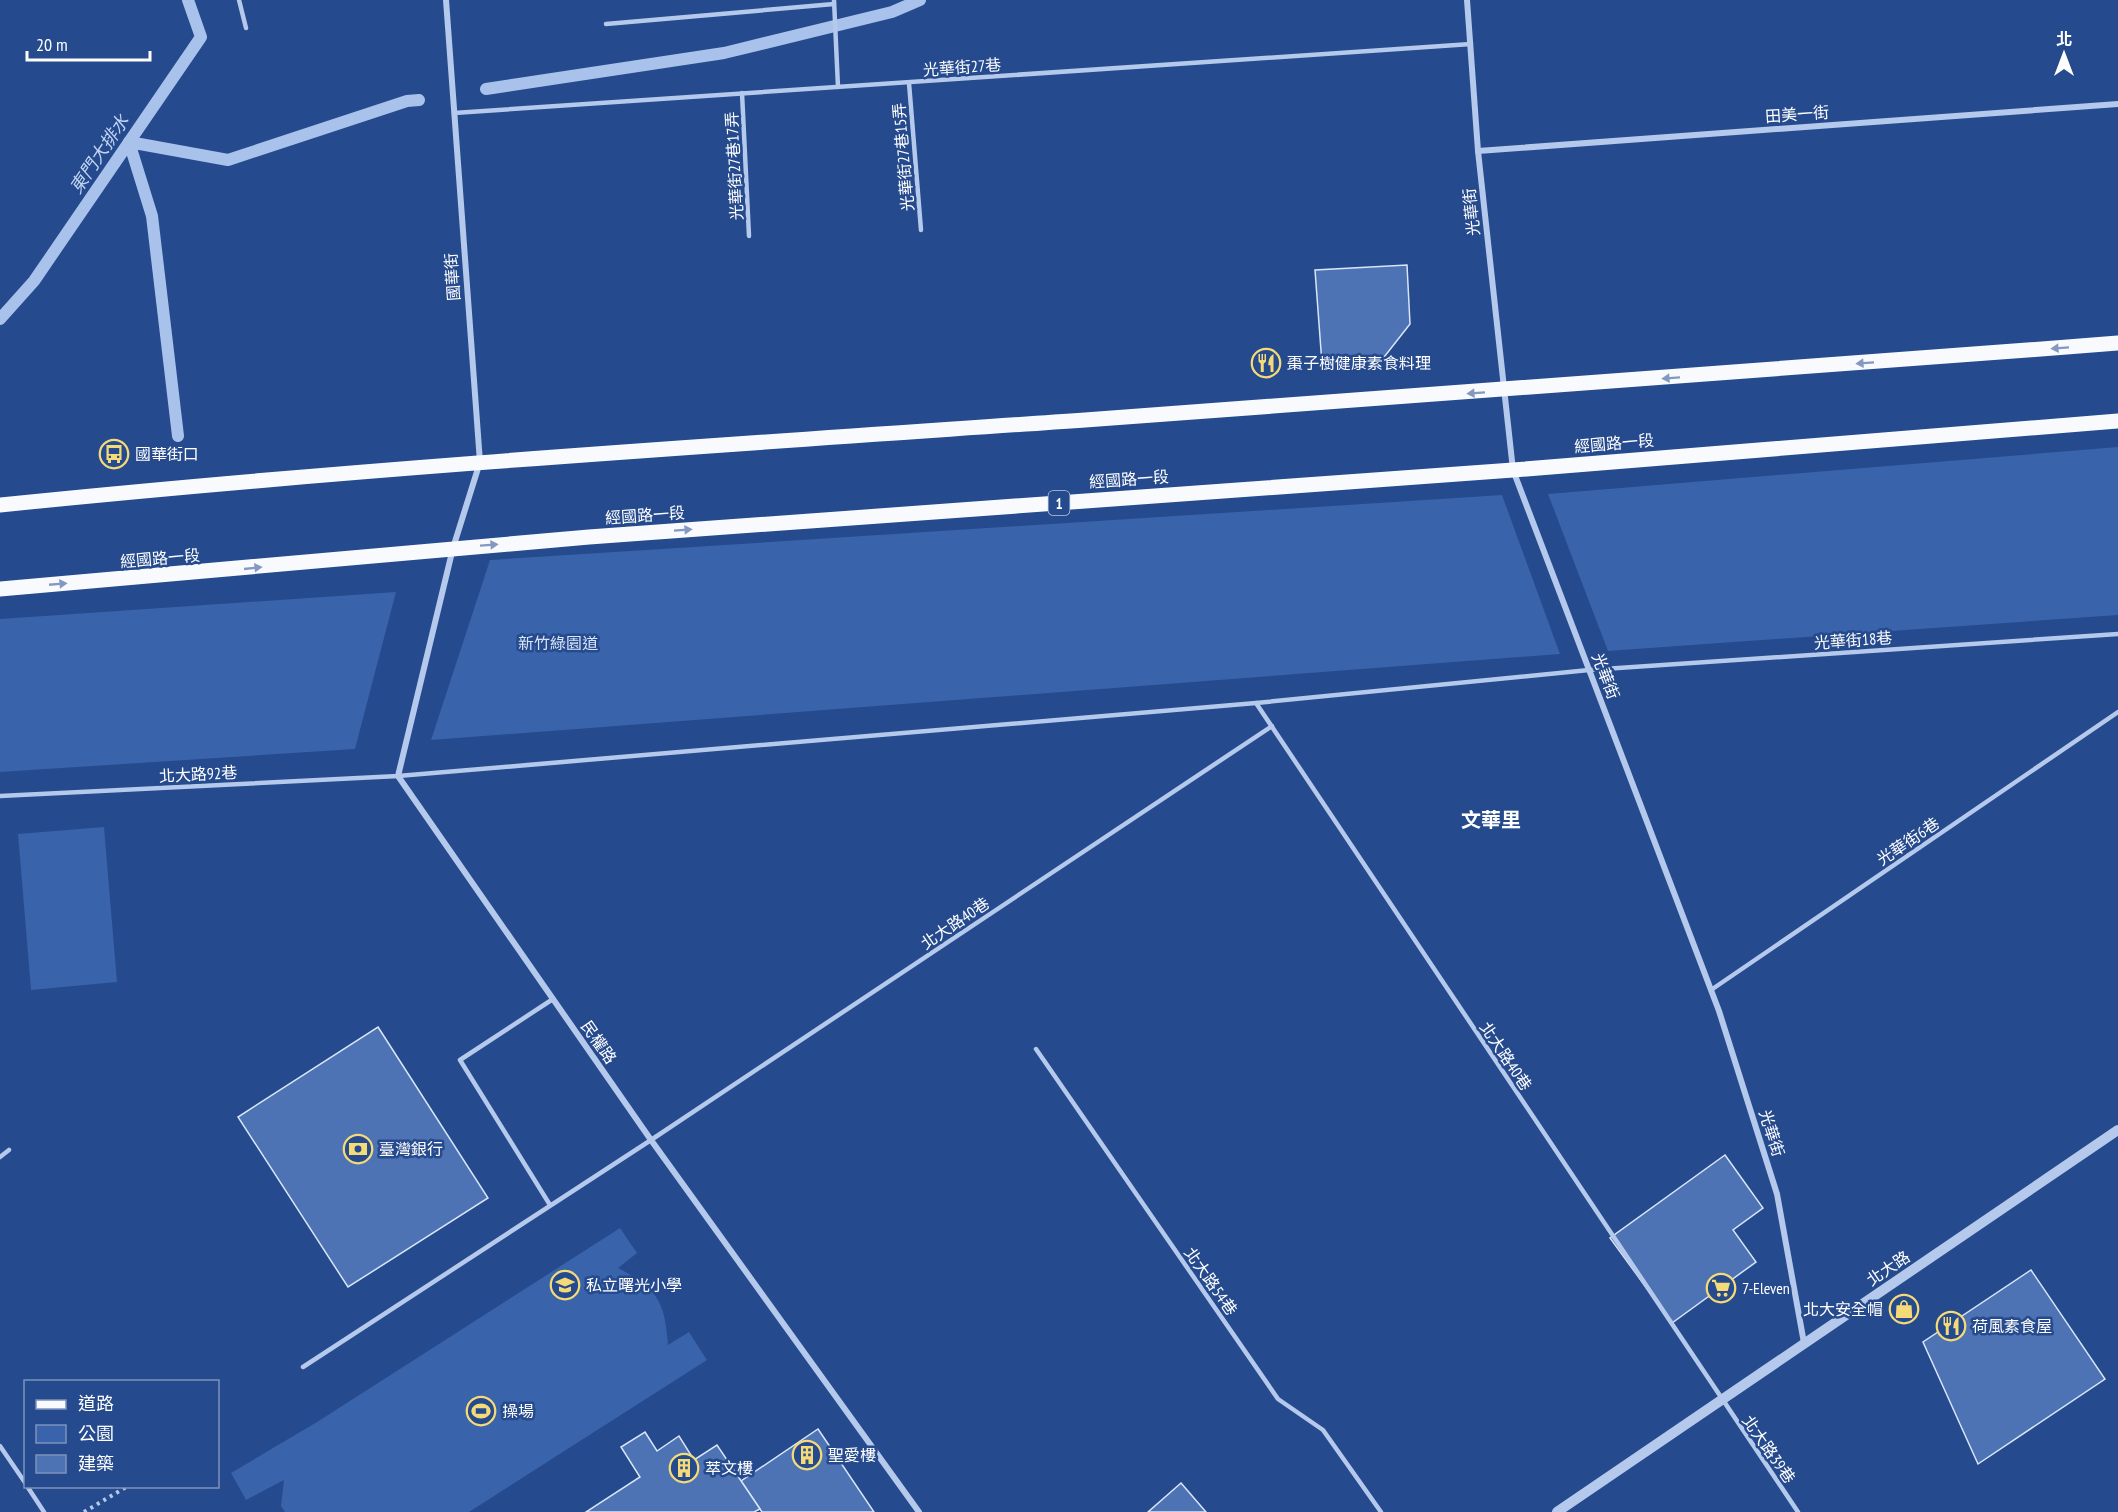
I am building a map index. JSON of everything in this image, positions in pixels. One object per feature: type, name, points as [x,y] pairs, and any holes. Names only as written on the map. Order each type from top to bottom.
[{"type":"main road","points":[[0,505],[218,483],[480,462],[1505,391],[2118,343]]},
{"type":"main road","name":"經國路一段","points":[[0,589],[453,548],[1513,470],[2118,421]]},
{"type":"street","name":"國華街","points":[[446,0],[480,462],[453,548]]},
{"type":"street","name":"光華街","points":[[1467,0],[1478,151],[1513,470],[1711,990],[1777,1194],[1804,1343]]},
{"type":"street","name":"田美一街","points":[[1478,151],[2118,104]]},
{"type":"street","points":[[398,776],[453,548]]},
{"type":"street","name":"民權路","points":[[398,776],[651,1140],[919,1512]]},
{"type":"street","name":"北大路","points":[[1557,1512],[2118,1130]]},
{"type":"lane","points":[[239,0],[246,27]]},
{"type":"lane","points":[[606,24],[834,2],[838,87]]},
{"type":"lane","name":"光華街27巷","points":[[454,113],[1471,44]]},
{"type":"lane","name":"光華街27巷15弄","points":[[909,83],[921,230]]},
{"type":"lane","name":"光華街27巷17弄","points":[[742,93],[749,236]]},
{"type":"lane","name":"光華街18巷","points":[[1256,703],[1589,670],[2118,634]]},
{"type":"lane","name":"北大路92巷","points":[[0,796],[398,776],[1256,703]]},
{"type":"lane","name":"北大路40巷","points":[[1256,703],[1721,1400]]},
{"type":"lane","name":"光華街6巷","points":[[1711,990],[2118,712]]},
{"type":"lane","name":"北大路40巷","points":[[303,1367],[651,1140],[1272,726]]},
{"type":"lane","points":[[550,1205],[460,1060],[553,999]]},
{"type":"lane","name":"北大路54巷","points":[[1036,1049],[1278,1399],[1323,1430],[1381,1512]]},
{"type":"lane","points":[[0,1157],[9,1150]]},
{"type":"lane","name":"北大路39巷","points":[[1721,1400],[1798,1512]]},
{"type":"lane","points":[[0,1446],[24,1483]]},
{"type":"lane","points":[[27,1488],[44,1512]]},
{"type":"path","points":[[84,1512],[125,1488]]},
{"type":"green space","points":[[2118,447],[2118,615],[1608,651],[1548,494]]},
{"type":"green space","name":"新竹綠園道","points":[[1502,495],[1560,654],[431,740],[490,560]]},
{"type":"green space","points":[[396,592],[355,749],[0,772],[0,619]]},
{"type":"green space","points":[[104,827],[117,982],[31,990],[18,834]]},
{"type":"green space","points":[[620,1228],[637,1253],[618,1268],[642,1282],[656,1298],[664,1317],[668,1345],[689,1332],[707,1360],[469,1512],[285,1512],[281,1506],[284,1480],[246,1500],[231,1473],[317,1422]]},
{"type":"building","points":[[1407,265],[1410,324],[1381,361],[1322,364],[1315,270]]},
{"type":"building","name":"臺灣銀行","points":[[378,1027],[488,1198],[348,1287],[238,1117]]},
{"type":"building","points":[[1725,1155],[1763,1208],[1733,1230],[1756,1262],[1672,1323],[1610,1238]]},
{"type":"building","points":[[2031,1270],[2105,1379],[1978,1464],[1923,1342]]},
{"type":"building","name":"聖愛樓","points":[[818,1429],[874,1512],[762,1512],[741,1481]]},
{"type":"building","name":"萃文樓","points":[[645,1432],[657,1451],[679,1436],[694,1460],[717,1445],[760,1509],[754,1512],[586,1512],[640,1477],[621,1447]]},
{"type":"building","points":[[1181,1483],[1206,1512],[1148,1512]]},
{"type":"waterway","name":"東門大排水","points":[[0,319],[34,281],[201,37],[188,0]]},
{"type":"waterway","points":[[486,89],[724,53],[892,12],[920,0]]},
{"type":"waterway","name":"東門大排水","points":[[178,436],[152,216],[129,142],[228,160],[407,101],[419,100]]},
{"type":"place","name":"棗子樹健康素食料理","points":[[1266,363]]},
{"type":"place","name":"國華街口","points":[[114,454]]},
{"type":"place","name":"臺灣銀行","points":[[358,1149]]},
{"type":"place","name":"私立曙光小學","points":[[565,1285]]},
{"type":"place","name":"7-Eleven","points":[[1721,1288]]},
{"type":"place","name":"北大安全帽","points":[[1904,1309]]},
{"type":"place","name":"荷風素食屋","points":[[1951,1326]]},
{"type":"place","name":"操場","points":[[481,1411]]},
{"type":"place","name":"聖愛樓","points":[[807,1455]]},
{"type":"place","name":"萃文樓","points":[[684,1468]]},
{"type":"district","name":"文華里","points":[[1491,820]]}]
